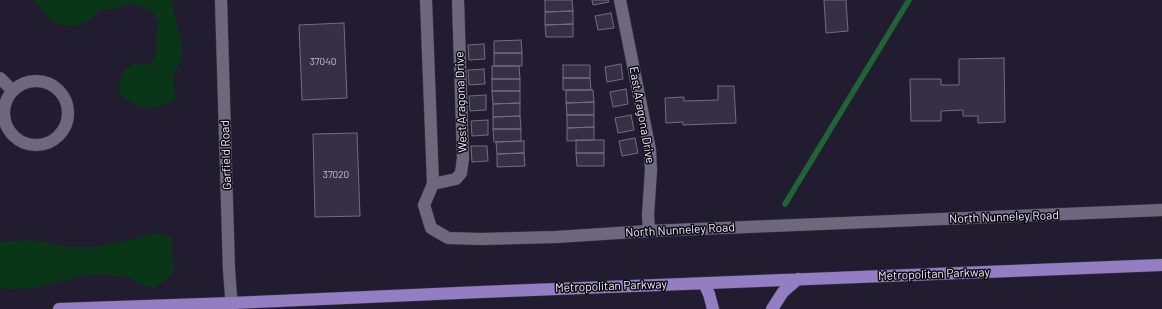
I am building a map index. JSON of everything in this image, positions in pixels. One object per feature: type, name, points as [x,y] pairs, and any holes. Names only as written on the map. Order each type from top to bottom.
[{"type":"main road","name":"Metropolitan Parkway","points":[[59,309],[232,306],[704,283],[1162,265]]},
{"type":"main road","points":[[772,309],[783,292],[798,279]]},
{"type":"main road","points":[[704,283],[713,309]]},
{"type":"street","name":"Garfield Road","points":[[221,0],[229,270],[232,306]]},
{"type":"street","name":"North Nunneley Road","points":[[426,0],[433,184],[424,205],[431,228],[448,238],[481,239],[556,237],[649,231],[1162,210]]},
{"type":"street","name":"West Aragona Drive","points":[[433,184],[456,179],[461,173],[464,158],[458,0]]},
{"type":"street","name":"East Aragona Drive","points":[[620,0],[650,150],[651,170],[648,215],[649,231]]},
{"type":"street","points":[[0,78],[13,90]]},
{"type":"street","points":[[29,81],[48,83],[56,88],[65,99],[68,112],[67,122],[57,137],[49,143],[40,145],[31,145],[15,138],[5,123],[4,114],[4,106],[7,98],[13,90],[29,81]]},
{"type":"green space","points":[[34,0],[171,0],[182,47],[182,58],[173,76],[173,85],[176,96],[173,102],[154,107],[141,107],[123,97],[118,91],[119,83],[125,70],[134,64],[148,65],[152,62],[156,55],[156,37],[159,23],[152,11],[129,4],[118,8],[100,10],[84,23],[76,25],[63,25],[54,23]]},
{"type":"green space","points":[[159,233],[172,238],[172,255],[175,269],[168,278],[154,288],[139,284],[128,277],[105,274],[86,275],[34,288],[0,288],[0,242],[32,240],[69,247],[97,247]]},
{"type":"building","points":[[545,0],[572,0],[573,11],[545,12]]},
{"type":"building","points":[[592,0],[608,0],[609,2],[593,5]]},
{"type":"building","points":[[824,0],[846,0],[848,31],[826,33]]},
{"type":"building","points":[[573,11],[573,24],[545,25],[545,12]]},
{"type":"building","points":[[611,13],[614,28],[598,30],[595,16]]},
{"type":"building","points":[[344,23],[347,98],[302,100],[299,25]]},
{"type":"building","points":[[573,24],[573,37],[546,37],[545,25]]},
{"type":"building","points":[[521,40],[522,53],[494,53],[494,41]]},
{"type":"building","points":[[484,44],[485,59],[469,60],[468,45]]},
{"type":"building","points":[[494,53],[522,53],[522,66],[494,66]]},
{"type":"building","points":[[1004,58],[1005,122],[978,123],[978,116],[963,116],[963,110],[941,111],[941,121],[911,121],[910,79],[941,79],[941,85],[959,85],[959,59]]},
{"type":"building","points":[[621,64],[623,79],[607,82],[605,67]]},
{"type":"building","points":[[563,65],[590,65],[590,78],[563,78]]},
{"type":"building","points":[[492,66],[519,66],[520,79],[492,79]]},
{"type":"building","points":[[484,69],[485,84],[469,85],[468,70]]},
{"type":"building","points":[[563,78],[590,78],[591,90],[563,90]]},
{"type":"building","points":[[492,79],[520,79],[520,91],[492,91]]},
{"type":"building","points":[[718,86],[734,86],[736,123],[683,125],[683,122],[666,123],[665,98],[684,97],[684,101],[718,100]]},
{"type":"building","points":[[626,89],[628,104],[613,107],[610,92]]},
{"type":"building","points":[[566,90],[593,90],[594,102],[566,103]]},
{"type":"building","points":[[492,91],[520,91],[520,103],[493,104]]},
{"type":"building","points":[[486,95],[486,110],[470,111],[469,96]]},
{"type":"building","points":[[594,102],[594,115],[567,115],[566,103]]},
{"type":"building","points":[[520,103],[520,116],[493,117],[493,104]]},
{"type":"building","points":[[567,115],[594,115],[594,127],[567,128]]},
{"type":"building","points":[[631,115],[634,130],[618,133],[615,118]]},
{"type":"building","points":[[520,116],[521,129],[493,129],[493,117]]},
{"type":"building","points":[[488,120],[488,135],[472,136],[471,121]]},
{"type":"building","points":[[594,127],[594,140],[567,141],[567,128]]},
{"type":"building","points":[[493,129],[521,129],[521,141],[494,142]]},
{"type":"building","points":[[357,133],[360,216],[315,217],[313,134]]},
{"type":"building","points":[[635,138],[638,153],[622,156],[619,141]]},
{"type":"building","points":[[576,140],[604,140],[604,153],[576,153]]},
{"type":"building","points":[[524,141],[524,153],[497,154],[496,142]]},
{"type":"building","points":[[471,146],[487,146],[488,161],[472,162]]},
{"type":"building","points":[[524,153],[525,166],[497,167],[497,154]]},
{"type":"building","points":[[576,153],[604,153],[604,166],[577,166]]},
{"type":"waterway","points":[[785,204],[909,0]]}]
